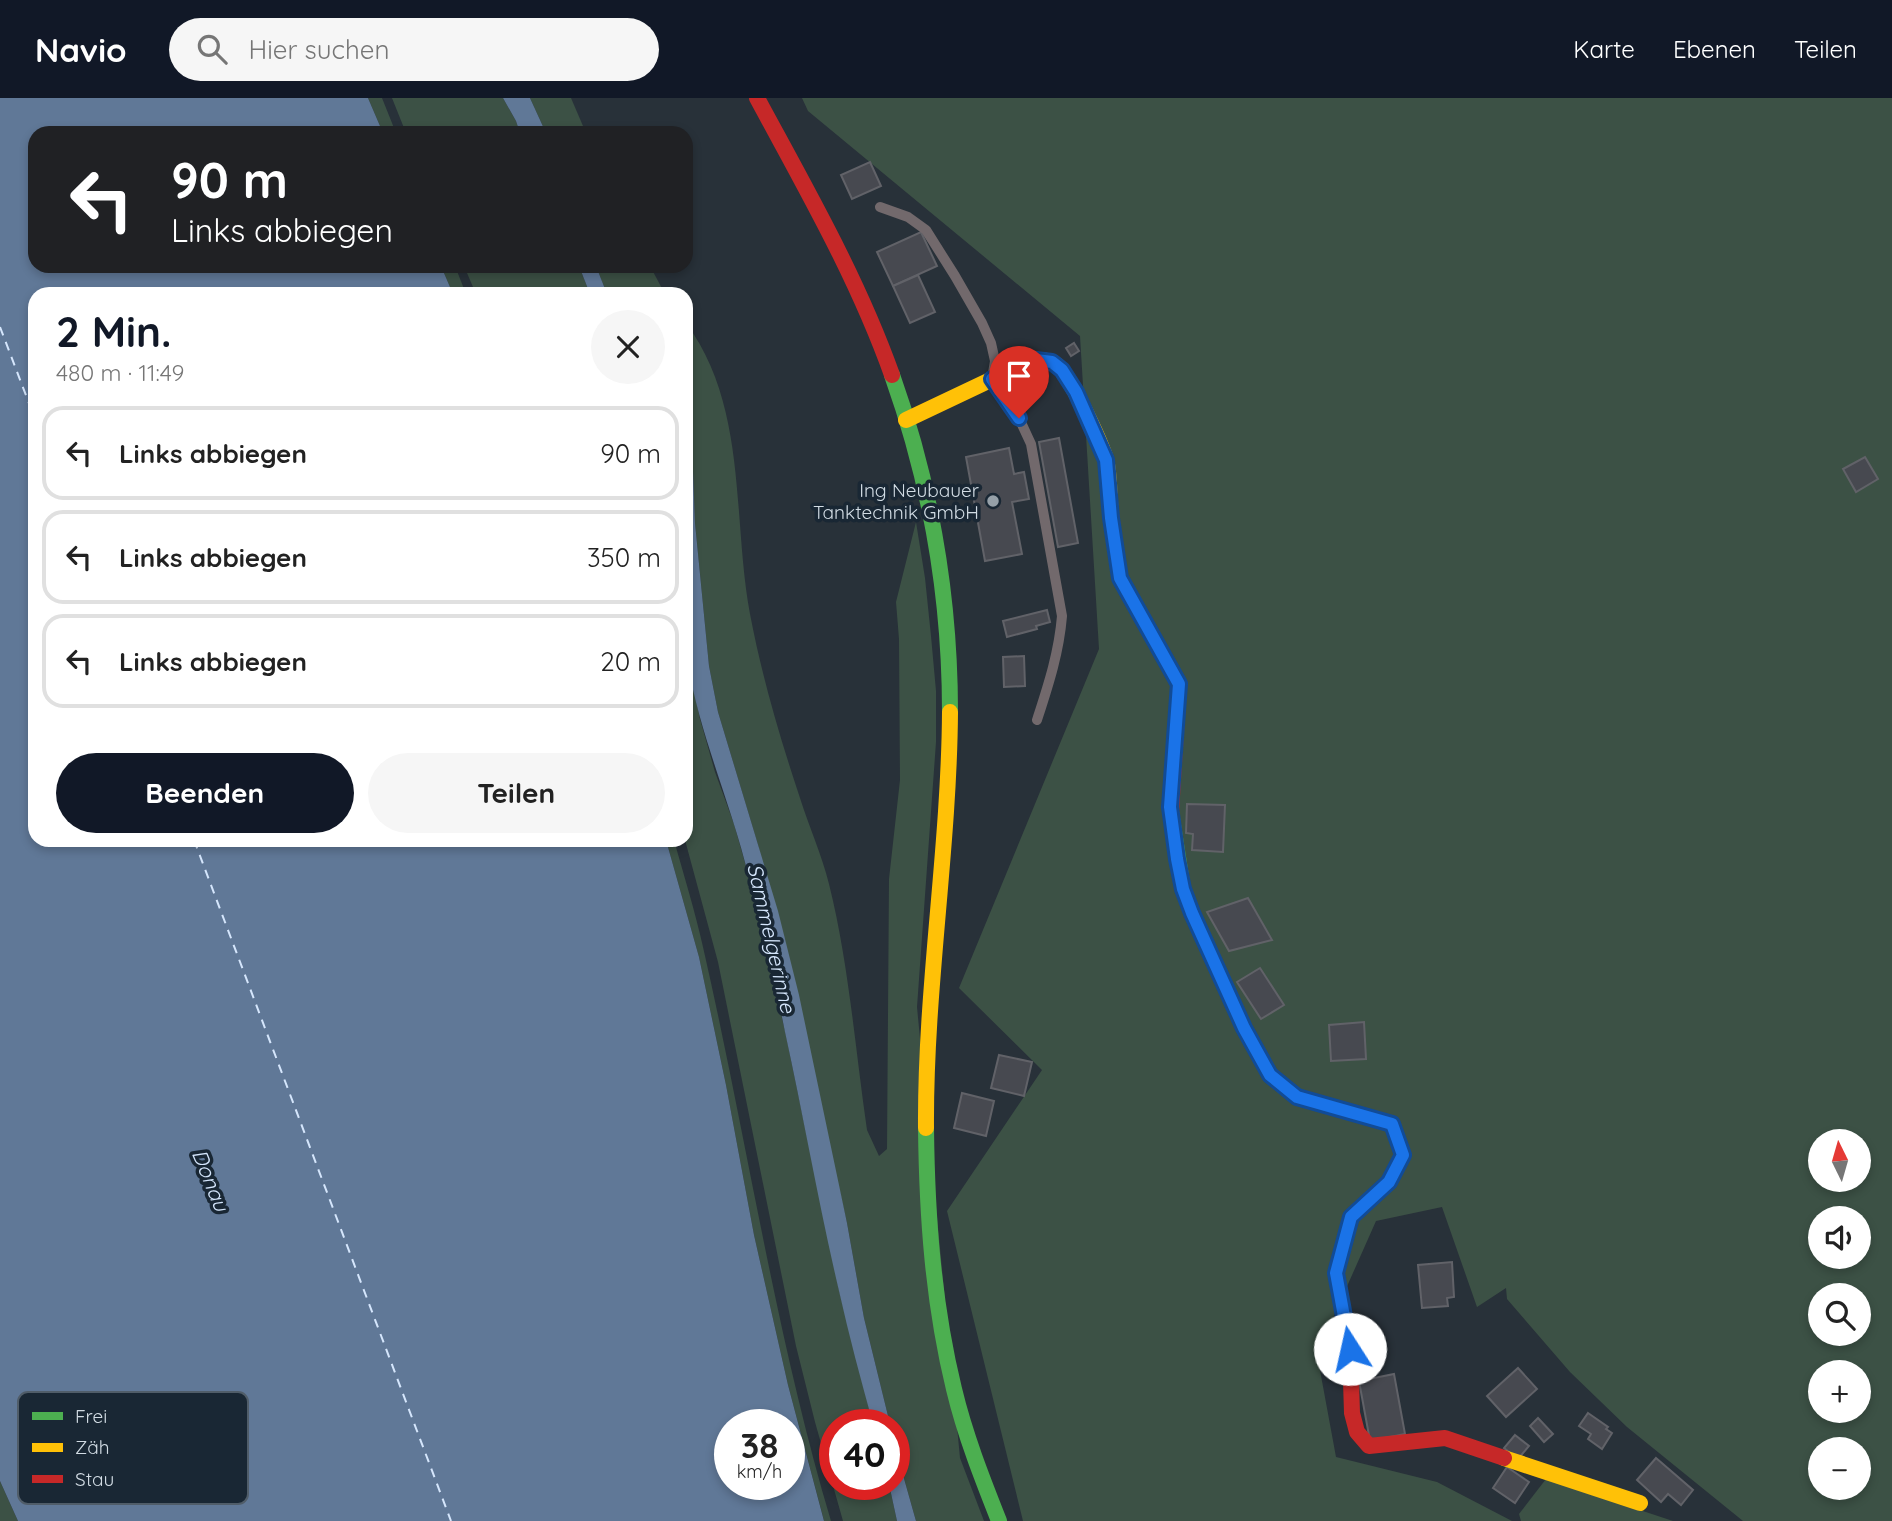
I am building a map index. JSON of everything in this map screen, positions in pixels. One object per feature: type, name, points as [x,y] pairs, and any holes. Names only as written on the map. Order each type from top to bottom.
[{"type":"street","points":[[757,98],[851,275],[893,377],[926,501],[939,572],[950,694],[946,815],[928,1054],[926,1146],[930,1241],[942,1331],[957,1405],[999,1521]]},
{"type":"street","points":[[906,420],[1036,360],[1052,362],[1062,370],[1076,392],[1106,460],[1120,578],[1179,684],[1170,807],[1183,889],[1192,913],[1244,1028],[1270,1075],[1297,1097],[1392,1124],[1403,1155],[1389,1182],[1351,1217],[1336,1273],[1350,1349],[1352,1413],[1357,1432],[1368,1446],[1390,1446],[1445,1438],[1640,1503]]},
{"type":"lane","points":[[880,207],[908,218],[926,230],[962,288],[991,344],[995,361],[992,379],[1019,418],[1031,444],[1062,615],[1060,641],[1052,676],[1037,720]]},
{"type":"green space","points":[[368,98],[382,98],[393,126],[380,126]]},
{"type":"green space","points":[[392,98],[503,98],[518,126],[403,126]]},
{"type":"green space","points":[[530,98],[571,98],[583,126],[543,126]]},
{"type":"green space","points":[[802,98],[1892,98],[1892,1521],[1743,1521],[1627,1427],[1570,1372],[1507,1299],[1506,1288],[1477,1307],[1442,1207],[1376,1221],[1317,1354],[1336,1457],[1437,1482],[1512,1521],[1023,1521],[947,1211],[1042,1070],[959,988],[1099,649],[1080,336],[808,111]]},
{"type":"green space","points":[[444,273],[458,273],[463,287],[450,287]]},
{"type":"green space","points":[[467,273],[582,273],[587,287],[473,287]]},
{"type":"green space","points":[[599,273],[654,273],[661,287],[604,287]]},
{"type":"green space","points":[[693,335],[706,356],[720,390],[729,426],[750,614],[779,730],[829,884],[847,975],[867,1130],[879,1156],[887,1149],[889,879],[900,780],[899,639],[896,602],[916,522],[925,578],[936,691],[936,742],[917,1007],[960,1458],[984,1521],[916,1521],[910,1500],[910,1409],[886,1409],[864,1318],[847,1223],[758,845],[718,712],[709,666],[695,523]]},
{"type":"green space","points":[[693,684],[715,772],[749,877],[785,1031],[839,1290],[869,1409],[819,1409],[819,1436],[796,1346],[718,962],[687,847],[693,847]]},
{"type":"green space","points":[[668,847],[676,847],[700,934],[777,1307],[801,1409],[794,1409],[788,1385],[754,1235],[699,957]]},
{"type":"green space","points":[[805,1425],[819,1478],[819,1500],[825,1500],[831,1521],[824,1521],[805,1449]]},
{"type":"green space","points":[[1546,1479],[1673,1521],[1521,1521],[1519,1514]]},
{"type":"green space","points":[[0,1481],[18,1521],[0,1521]]},
{"type":"green space","points":[[837,1500],[892,1500],[897,1521],[843,1521]]},
{"type":"water","name":"Donau","points":[[0,98],[368,98],[380,126],[28,126],[28,273],[444,273],[450,287],[28,287],[28,847],[668,847],[699,957],[754,1235],[794,1409],[714,1409],[714,1500],[805,1500],[805,1449],[824,1521],[18,1521],[0,1481]]},
{"type":"water","points":[[503,98],[530,98],[543,126],[518,126]]},
{"type":"water","points":[[582,273],[599,273],[604,287],[587,287]]},
{"type":"water","name":"Sammelgerinne","points":[[693,471],[695,523],[709,666],[718,712],[778,911],[799,995],[864,1318],[886,1409],[869,1409],[832,1259],[768,955],[742,851],[693,688]]},
{"type":"water","points":[[892,1500],[910,1500],[916,1521],[897,1521]]},
{"type":"building","points":[[870,162],[881,186],[852,199],[841,175]]},
{"type":"building","points":[[921,232],[937,266],[893,286],[877,252]]},
{"type":"building","points":[[918,275],[935,312],[910,323],[893,286]]},
{"type":"building","points":[[1074,343],[1079,351],[1071,356],[1066,348]]},
{"type":"building","points":[[1059,438],[1078,543],[1058,547],[1039,442]]},
{"type":"building","points":[[1009,448],[1014,474],[1024,472],[1029,499],[1012,502],[1022,554],[985,561],[966,457]]},
{"type":"building","points":[[1865,457],[1878,479],[1856,492],[1843,469]]},
{"type":"building","points":[[1047,610],[1050,622],[1036,626],[1037,629],[1007,637],[1003,621]]},
{"type":"building","points":[[1024,656],[1025,686],[1004,687],[1003,657]]},
{"type":"building","points":[[1187,804],[1225,805],[1223,852],[1192,850],[1193,834],[1186,833]]},
{"type":"building","points":[[1248,898],[1272,940],[1229,951],[1207,912]]},
{"type":"building","points":[[1260,968],[1284,1005],[1261,1019],[1237,982]]},
{"type":"building","points":[[1364,1022],[1366,1059],[1331,1061],[1329,1025]]},
{"type":"building","points":[[999,1055],[1032,1062],[1024,1096],[991,1088]]},
{"type":"building","points":[[962,1093],[994,1101],[986,1136],[954,1128]]},
{"type":"building","points":[[1452,1262],[1454,1297],[1447,1298],[1448,1306],[1422,1308],[1418,1265]]},
{"type":"building","points":[[1518,1368],[1537,1389],[1506,1417],[1487,1396]]},
{"type":"building","points":[[1394,1374],[1405,1434],[1370,1441],[1359,1381]]},
{"type":"building","points":[[1588,1413],[1612,1433],[1602,1449],[1588,1439],[1591,1434],[1579,1426]]},
{"type":"building","points":[[1538,1418],[1553,1434],[1544,1442],[1530,1426]]},
{"type":"building","points":[[1515,1435],[1529,1446],[1518,1459],[1504,1448]]},
{"type":"building","points":[[1656,1458],[1693,1490],[1681,1505],[1668,1494],[1661,1502],[1637,1480]]},
{"type":"building","points":[[1507,1467],[1529,1482],[1515,1503],[1493,1488]]},
{"type":"ferry route","points":[[0,327],[28,401]]},
{"type":"ferry route","points":[[197,847],[451,1521]]},
{"type":"traffic: fast","points":[[892,375],[917,457],[935,541],[946,626],[950,712]]},
{"type":"traffic: fast","points":[[1171,812],[1183,889],[1192,913],[1244,1028],[1270,1075],[1297,1097],[1392,1124],[1398,1140]]},
{"type":"traffic: fast","points":[[926,1128],[932,1259],[947,1357],[963,1423],[999,1521]]},
{"type":"traffic: slow","points":[[906,420],[1022,365],[1038,361],[1054,363],[1068,379],[1103,450],[1108,472],[1111,514]]},
{"type":"traffic: slow","points":[[926,1128],[929,1024],[946,816],[950,712]]},
{"type":"traffic: slow","points":[[1504,1458],[1640,1503]]},
{"type":"traffic: jam","points":[[757,98],[847,268],[892,375]]},
{"type":"traffic: jam","points":[[1111,514],[1120,578],[1179,684],[1171,812]]},
{"type":"traffic: jam","points":[[1398,1140],[1403,1155],[1389,1182],[1351,1217],[1336,1273],[1350,1349],[1352,1413],[1357,1432],[1369,1446],[1445,1438],[1504,1458]]},
{"type":"place","name":"Ing Neubauer Tanktechnik GmbH","points":[[993,501]]},
{"type":"route","points":[[1019,418],[992,379],[1036,360],[1052,362],[1062,370],[1076,392],[1106,460],[1120,578],[1179,684],[1170,807],[1183,889],[1244,1028],[1270,1075],[1297,1097],[1392,1124],[1398,1140],[1403,1155],[1389,1182],[1351,1217],[1336,1273],[1350,1349]]}]
